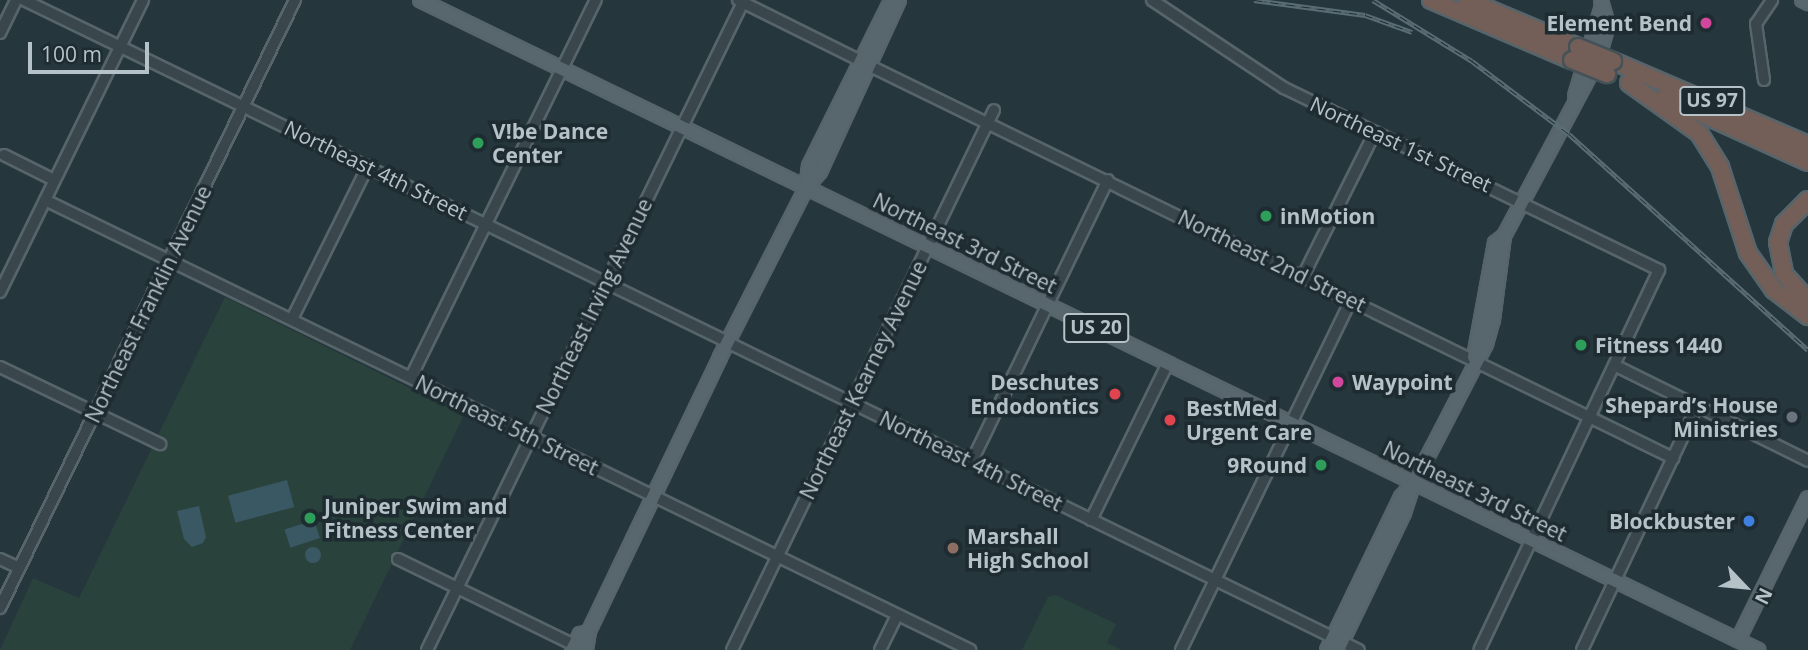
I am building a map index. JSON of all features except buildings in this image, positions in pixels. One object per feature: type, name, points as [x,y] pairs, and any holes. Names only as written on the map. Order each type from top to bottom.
[{"type":"highway","name":"US 97","points":[[1431,0],[1593,60],[1808,145]]},
{"type":"highway","name":"US 97","points":[[1467,0],[1593,60],[1629,83],[1808,162]]},
{"type":"highway","points":[[1629,83],[1699,132],[1720,167],[1748,253],[1774,290],[1808,316]]},
{"type":"highway","points":[[1808,200],[1788,218],[1778,242],[1784,274],[1808,301]]},
{"type":"main road","name":"Northeast 3rd Street","points":[[420,0],[445,5],[562,69],[1615,580],[1736,645],[1758,650]]},
{"type":"main road","points":[[577,648],[580,634],[589,632],[806,188],[820,172],[892,0]]},
{"type":"main road","points":[[865,63],[899,0]]},
{"type":"main road","points":[[1802,0],[1808,3]]},
{"type":"main road","points":[[1327,650],[1338,643],[1401,497],[1414,483],[1474,361],[1489,261],[1495,243],[1504,236],[1593,60],[1601,3]]},
{"type":"main road","points":[[1736,645],[1803,520],[1808,498]]},
{"type":"street","points":[[0,33],[16,0]]},
{"type":"street","name":"Northeast 4th Street","points":[[24,0],[853,402],[1338,643],[1359,650]]},
{"type":"street","points":[[0,292],[143,0]]},
{"type":"street","name":"Northeast Franklin Avenue","points":[[0,608],[295,0]]},
{"type":"street","points":[[411,377],[596,0]]},
{"type":"street","name":"Northeast 1st Street","points":[[1152,0],[1266,78],[1659,271],[1616,366]]},
{"type":"street","points":[[1764,80],[1756,24],[1772,0]]},
{"type":"street","name":"Northeast 2nd Street","points":[[742,1],[1673,458]]},
{"type":"street","name":"Northeast Irving Avenue","points":[[427,650],[742,1]]},
{"type":"street","name":"Northeast Kearney Avenue","points":[[732,650],[994,110]]},
{"type":"street","points":[[1303,276],[1375,132]]},
{"type":"street","points":[[4,156],[54,180]]},
{"type":"street","points":[[292,319],[368,166]]},
{"type":"street","points":[[972,461],[1108,180]]},
{"type":"street","name":"Northeast 5th Street","points":[[45,200],[970,650]]},
{"type":"street","points":[[1181,650],[1352,300]]},
{"type":"street","points":[[1091,520],[1168,363]]},
{"type":"street","points":[[1479,650],[1616,366],[1808,461]]},
{"type":"street","points":[[0,367],[160,444]]},
{"type":"street","points":[[1582,650],[1697,407]]},
{"type":"street","points":[[0,559],[19,568]]},
{"type":"street","points":[[398,559],[577,648]]},
{"type":"street","points":[[880,650],[897,615]]},
{"type":"green space","points":[[225,297],[464,415],[350,650],[0,650],[33,578],[79,598]]},
{"type":"green space","points":[[1056,595],[1116,624],[1107,643],[1122,650],[1022,650],[1048,597]]},
{"type":"water","points":[[287,480],[294,507],[235,523],[228,496]]},
{"type":"water","points":[[199,506],[206,537],[203,543],[192,547],[184,539],[177,511]]},
{"type":"water","points":[[314,520],[320,538],[290,548],[285,530]]},
{"type":"water","points":[[310,547],[316,547],[321,555],[319,561],[310,563],[305,558],[305,552]]},
{"type":"railway","points":[[1254,0],[1365,15],[1412,32]]},
{"type":"railway","points":[[1373,0],[1472,61],[1569,134],[1808,350]]},
{"type":"place","name":"Element Bend","points":[[1706,23]]},
{"type":"place","name":"V!be Dance Center","points":[[478,143]]},
{"type":"place","name":"inMotion","points":[[1266,216]]},
{"type":"place","name":"Fitness 1440","points":[[1581,345]]},
{"type":"place","name":"Waypoint","points":[[1338,382]]},
{"type":"place","name":"Deschutes Endodontics","points":[[1115,394]]},
{"type":"place","name":"Shepard’s House Ministries","points":[[1792,417]]},
{"type":"place","name":"BestMed Urgent Care","points":[[1170,420]]},
{"type":"place","name":"9Round","points":[[1321,465]]},
{"type":"place","name":"Juniper Swim and Fitness Center","points":[[310,518]]},
{"type":"place","name":"Blockbuster","points":[[1749,521]]},
{"type":"place","name":"Marshall High School","points":[[953,548]]}]
